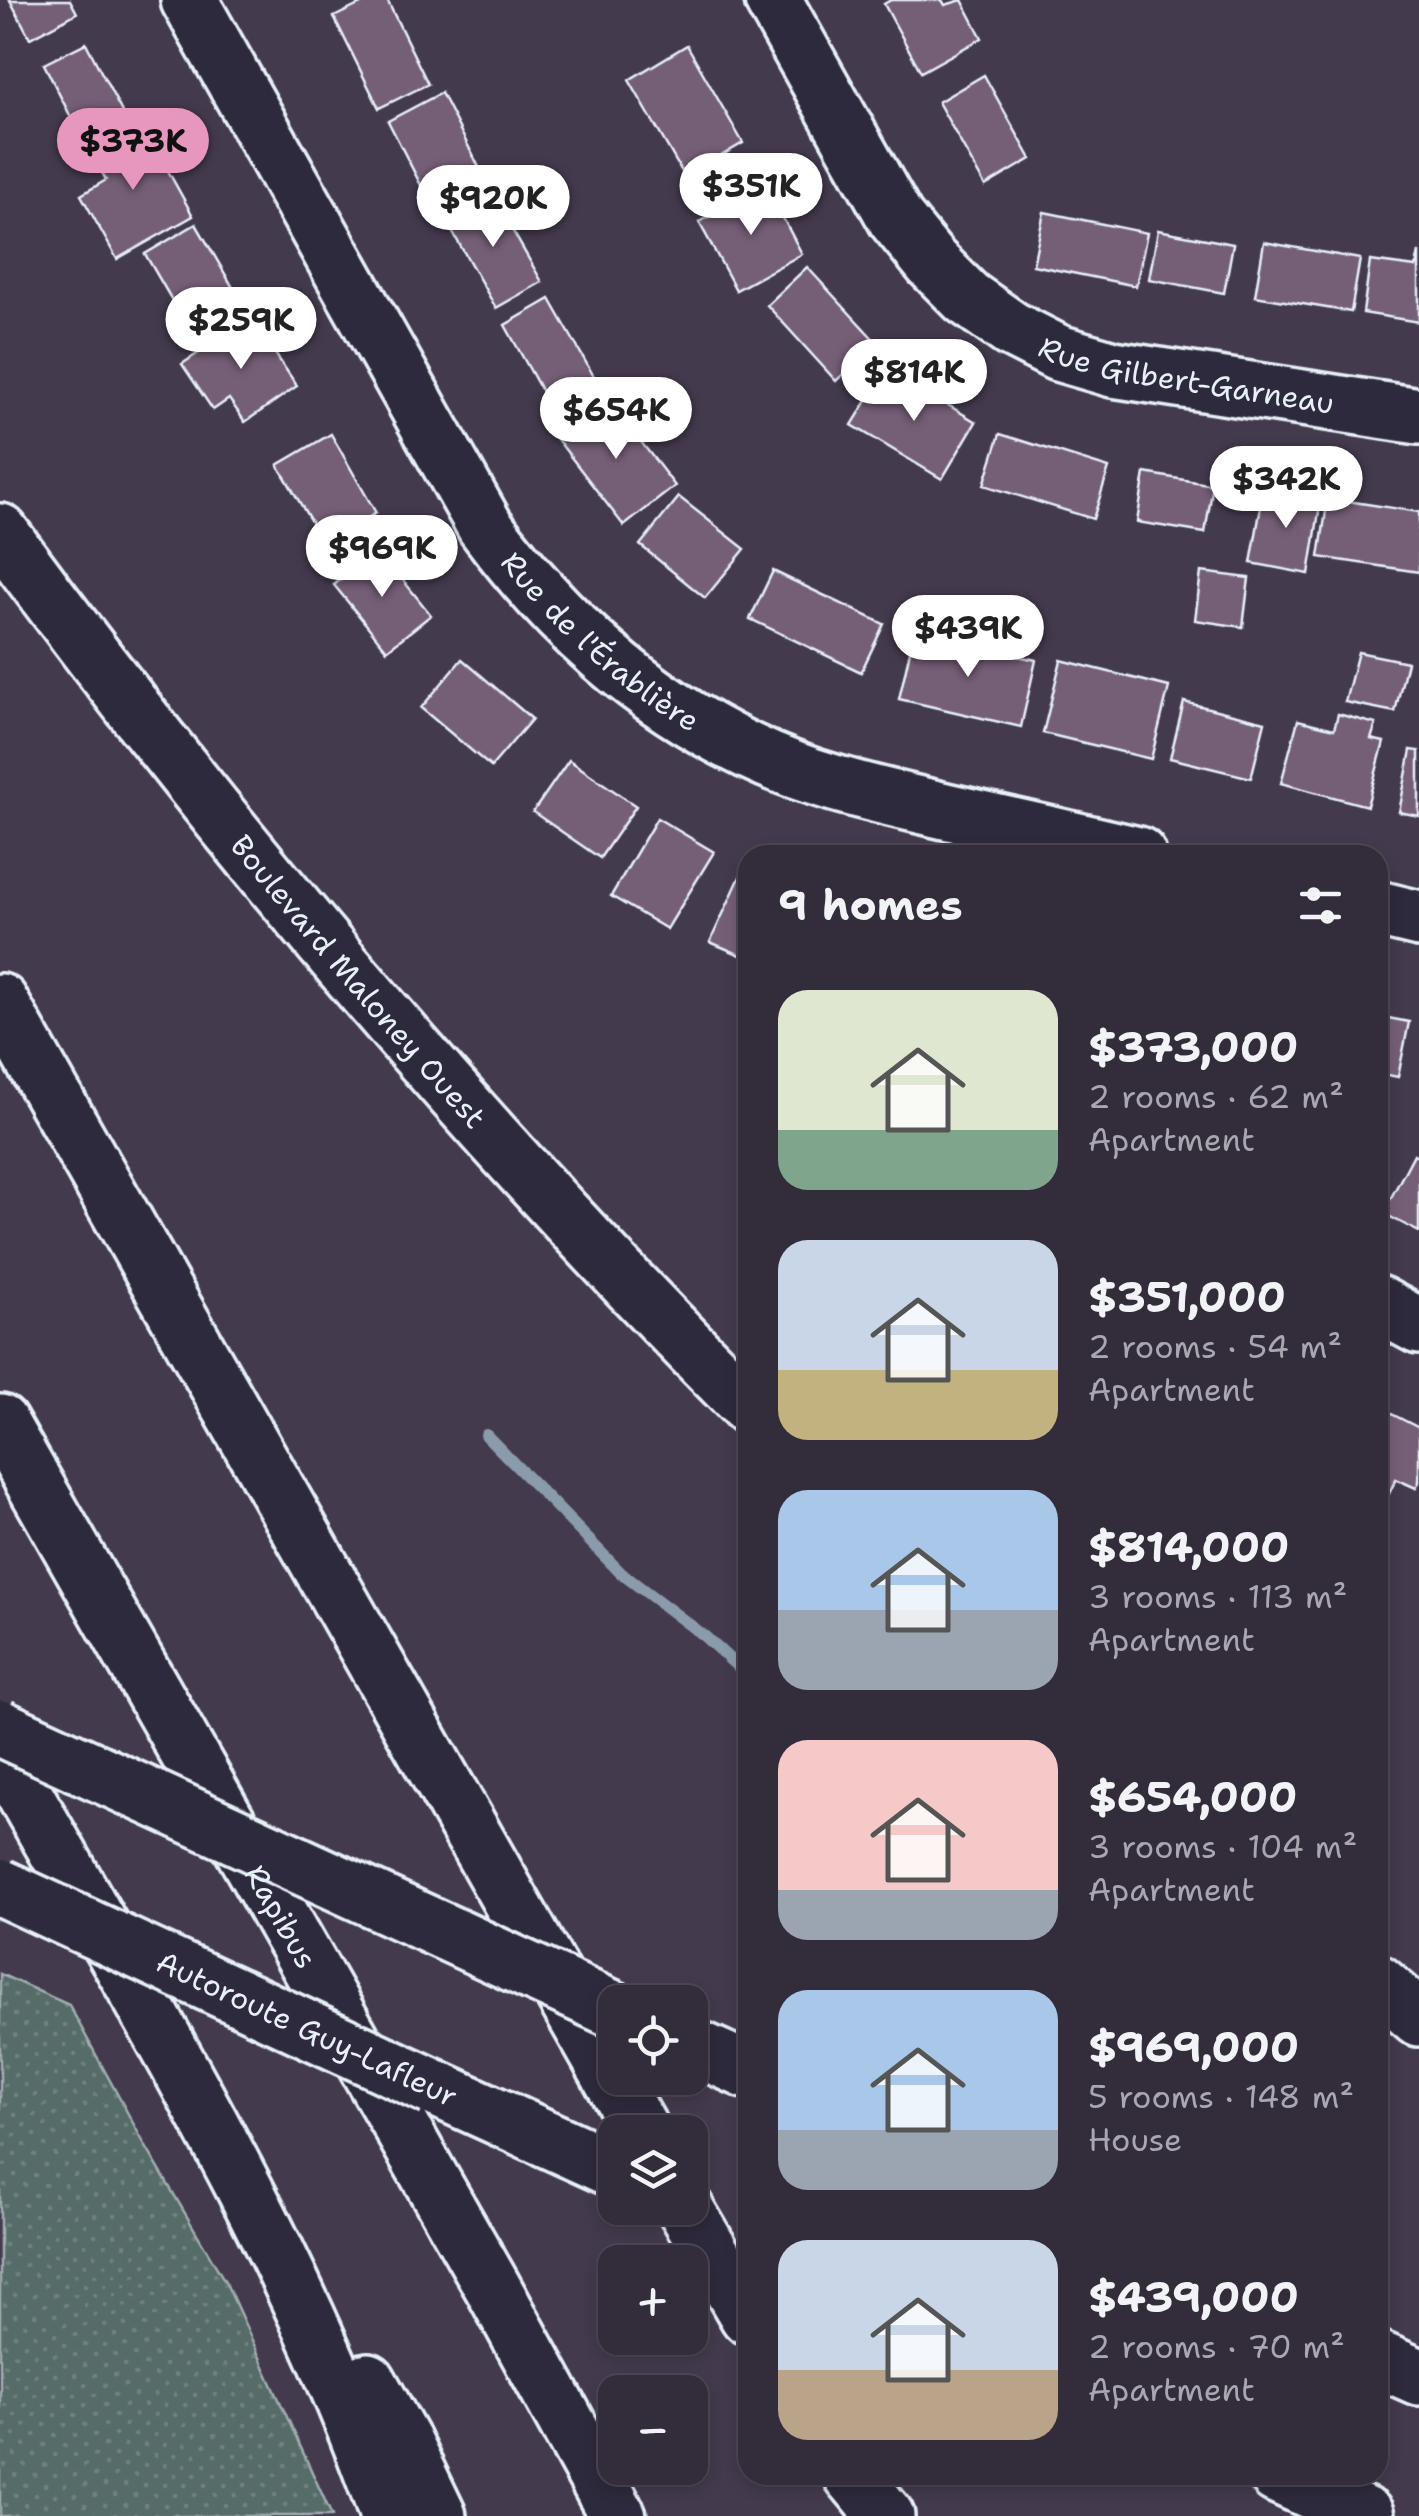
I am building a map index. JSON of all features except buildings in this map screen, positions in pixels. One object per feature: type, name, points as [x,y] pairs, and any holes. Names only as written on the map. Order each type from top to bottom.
[{"type":"main road","name":"Rue de l'Érablière","points":[[189,0],[485,526],[527,582],[574,632],[686,716],[749,751],[865,792],[1095,845]]},
{"type":"main road","name":"Rue Gilbert-Garneau","points":[[774,0],[896,218],[930,262],[967,298],[1011,329],[1058,353],[1112,370],[1419,416]]},
{"type":"main road","name":"Boulevard Maloney Ouest","points":[[0,532],[75,634],[300,914],[547,1197],[738,1396]]},
{"type":"main road","points":[[1388,911],[1419,918]]},
{"type":"main road","points":[[0,1002],[632,2115]]},
{"type":"main road","points":[[1388,1309],[1419,1326]]},
{"type":"main road","name":"Rapibus","points":[[0,1423],[502,2303],[618,2516]]},
{"type":"main road","points":[[0,1728],[598,2002]]},
{"type":"main road","points":[[0,1752],[233,2162],[402,2441],[438,2516]]},
{"type":"main road","name":"Autoroute Guy-Lafleur","points":[[0,1887],[598,2162]]},
{"type":"main road","points":[[0,1915],[433,2087]]},
{"type":"main road","points":[[1388,1992],[1419,2018]]},
{"type":"main road","points":[[708,2052],[738,2066]]},
{"type":"main road","points":[[233,2162],[327,2355],[388,2516]]},
{"type":"main road","points":[[708,2215],[738,2227]]},
{"type":"main road","points":[[698,2225],[738,2298]]},
{"type":"main road","points":[[1388,2363],[1419,2378]]},
{"type":"main road","points":[[860,2485],[886,2516]]},
{"type":"main road","points":[[1299,2485],[1366,2516]]},
{"type":"green space","points":[[0,1974],[69,2005],[226,2283],[332,2516],[0,2516]]},
{"type":"waterway","points":[[486,1435],[621,1573],[738,1667]]}]
